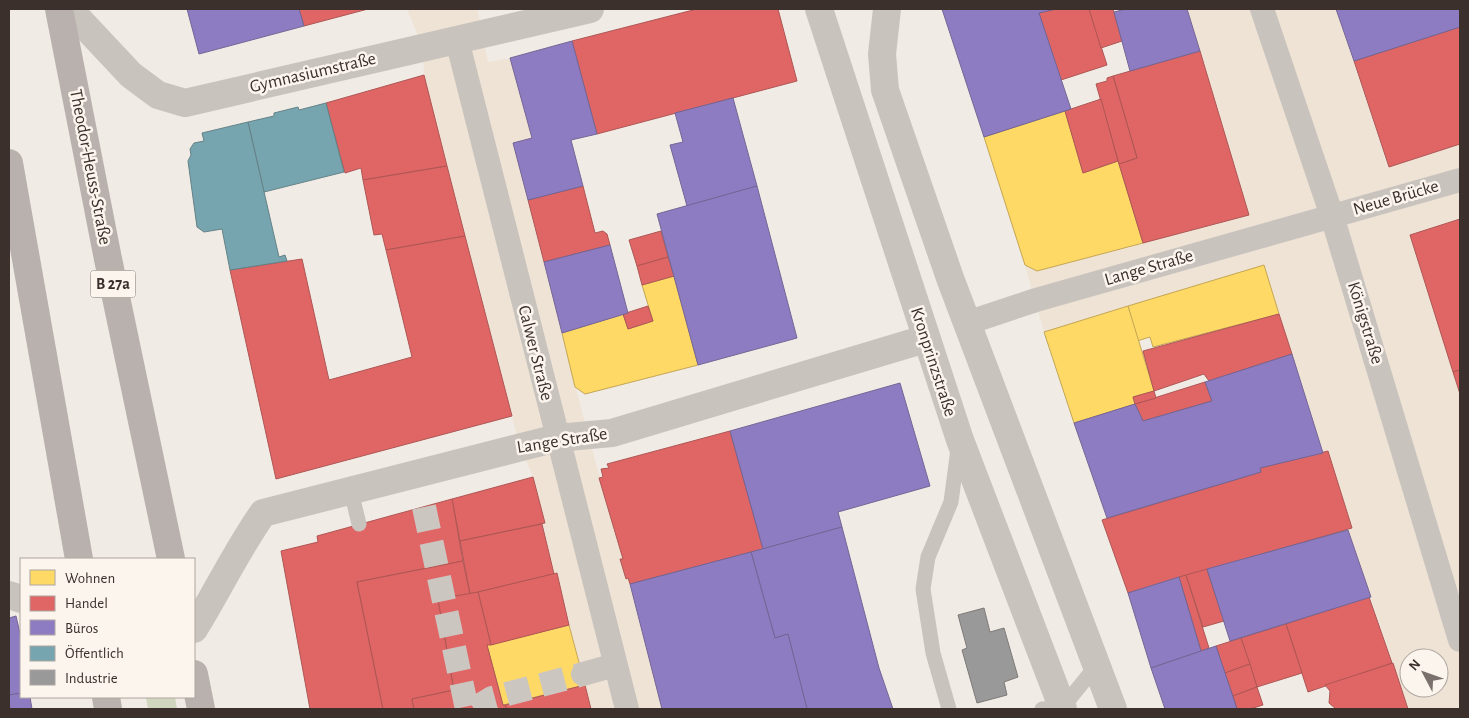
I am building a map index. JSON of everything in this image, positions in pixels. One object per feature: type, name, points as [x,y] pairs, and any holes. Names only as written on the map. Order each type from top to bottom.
[{"type":"main road","name":"Theodor-Heuss-Straße","points":[[59,9],[106,249],[171,558]]},
{"type":"main road","points":[[9,162],[79,558]]},
{"type":"main road","points":[[195,679],[201,709]]},
{"type":"street","name":"Gymnasiumstraße","points":[[69,9],[131,75],[158,95],[185,103],[590,9]]},
{"type":"street","name":"Kronprinzstraße","points":[[819,9],[925,339],[1056,709]]},
{"type":"street","points":[[887,9],[882,54],[885,90],[950,278],[1113,709]]},
{"type":"street","name":"Königstraße","points":[[1262,9],[1332,216],[1460,640]]},
{"type":"street","name":"Calwer Straße","points":[[457,40],[626,709]]},
{"type":"street","name":"Neue Brücke","points":[[1332,216],[1460,180]]},
{"type":"street","name":"Lange Straße","points":[[967,323],[1036,300],[1332,216]]},
{"type":"street","points":[[925,339],[950,278]]},
{"type":"street","name":"Lange Straße","points":[[195,626],[218,590],[244,540],[263,513],[557,438],[612,433],[925,339]]},
{"type":"street","points":[[583,674],[615,665]]},
{"type":"lane","points":[[948,709],[932,653],[923,589],[928,557],[951,502],[960,440]]},
{"type":"lane","points":[[351,491],[360,524]]},
{"type":"lane","points":[[1056,709],[1097,665]]},
{"type":"green space","points":[[146,698],[175,698],[177,709],[148,709]]},
{"type":"shaded area","points":[[407,9],[477,9],[488,62],[510,58],[532,138],[513,144],[588,435],[623,559],[620,560],[626,579],[628,578],[662,709],[591,709],[557,573],[554,574],[533,477],[520,447],[442,148],[424,75],[423,48]]},
{"type":"shaded area","points":[[1187,9],[1336,9],[1388,167],[1460,144],[1460,219],[1410,235],[1460,394],[1460,709],[1408,709],[1404,698],[1449,698],[1449,648],[1399,648],[1399,682],[1348,530],[1352,528],[1328,452],[1323,453],[1264,266],[1044,332],[1025,265],[1037,271],[1249,215]]},
{"type":"building: Wohnen","points":[[1065,111],[1083,173],[1118,161],[1143,243],[1037,271],[1025,265],[984,137]]},
{"type":"building: Wohnen","points":[[1264,265],[1279,314],[1153,347],[1150,337],[1137,341],[1128,306]]},
{"type":"building: Wohnen","points":[[674,276],[698,365],[585,394],[575,387],[562,333],[623,314],[628,329],[653,321],[642,285]]},
{"type":"building: Wohnen","points":[[1128,306],[1154,391],[1133,397],[1135,404],[1074,423],[1044,332]]},
{"type":"building: Wohnen","points":[[569,625],[585,685],[503,705],[487,645]]},
{"type":"building: Handel","points":[[299,9],[368,9],[304,26]]},
{"type":"building: Handel","points":[[697,9],[778,9],[797,81],[597,134],[572,41]]},
{"type":"building: Handel","points":[[1056,9],[1089,9],[1107,65],[1061,80],[1039,13]]},
{"type":"building: Handel","points":[[1089,9],[1113,9],[1122,41],[1101,48]]},
{"type":"building: Handel","points":[[1460,27],[1460,144],[1389,167],[1354,61]]},
{"type":"building: Handel","points":[[1200,51],[1249,215],[1143,243],[1119,164],[1137,158],[1113,76]]},
{"type":"building: Handel","points":[[424,75],[447,166],[363,180],[361,168],[345,173],[326,103]]},
{"type":"building: Handel","points":[[1113,76],[1137,158],[1119,164],[1096,84],[1107,81],[1107,78]]},
{"type":"building: Handel","points":[[1101,99],[1118,161],[1083,173],[1065,111]]},
{"type":"building: Handel","points":[[447,166],[465,236],[386,250],[382,234],[374,235],[363,180]]},
{"type":"building: Handel","points":[[583,186],[595,233],[603,231],[607,234],[610,245],[544,262],[528,200]]},
{"type":"building: Handel","points":[[1460,219],[1460,370],[1453,372],[1410,235]]},
{"type":"building: Handel","points":[[661,231],[668,257],[637,266],[629,240]]},
{"type":"building: Handel","points":[[465,236],[512,416],[276,479],[230,270],[302,259],[329,380],[412,357],[386,250]]},
{"type":"building: Handel","points":[[668,257],[674,276],[642,285],[637,266]]},
{"type":"building: Handel","points":[[648,306],[653,321],[628,329],[623,314]]},
{"type":"building: Handel","points":[[1279,314],[1292,354],[1209,381],[1204,374],[1154,391],[1143,351]]},
{"type":"building: Handel","points":[[1460,370],[1460,394],[1453,372]]},
{"type":"building: Handel","points":[[1205,382],[1212,401],[1143,421],[1135,404]]},
{"type":"building: Handel","points":[[1154,391],[1156,398],[1135,404],[1133,397]]},
{"type":"building: Handel","points":[[730,431],[763,549],[630,584],[628,578],[626,579],[620,559],[623,559],[599,478],[603,477],[601,469],[609,468],[607,464]]},
{"type":"building: Handel","points":[[1328,451],[1352,528],[1128,593],[1102,520],[1261,472],[1260,468]]},
{"type":"building: Handel","points":[[533,477],[545,523],[460,541],[452,499]]},
{"type":"building: Handel","points":[[452,499],[463,561],[357,582],[383,709],[310,709],[281,551],[318,542],[317,536]]},
{"type":"building: Handel","points":[[542,524],[554,574],[470,594],[460,541]]},
{"type":"building: Handel","points":[[463,561],[470,594],[438,599],[454,690],[412,699],[414,709],[383,709],[357,582]]},
{"type":"building: Handel","points":[[1207,569],[1224,621],[1203,627],[1186,575]]},
{"type":"building: Handel","points":[[557,573],[569,625],[491,645],[478,592]]},
{"type":"building: Handel","points":[[1186,575],[1209,648],[1201,651],[1179,577]]},
{"type":"building: Handel","points":[[478,592],[491,645],[487,645],[503,705],[507,709],[414,709],[412,699],[454,690],[438,599]]},
{"type":"building: Handel","points":[[1369,597],[1392,663],[1308,692],[1286,624]]},
{"type":"building: Handel","points":[[1286,624],[1302,673],[1257,687],[1241,638]]},
{"type":"building: Handel","points":[[1241,638],[1250,664],[1225,673],[1216,646]]},
{"type":"building: Handel","points":[[1393,663],[1399,681],[1399,698],[1404,698],[1408,709],[1336,709],[1329,703],[1330,691],[1325,685]]},
{"type":"building: Handel","points":[[1250,664],[1257,687],[1233,696],[1225,673]]},
{"type":"building: Handel","points":[[585,685],[591,709],[507,709],[505,705]]},
{"type":"building: Handel","points":[[1257,687],[1263,705],[1250,709],[1237,709],[1233,696]]},
{"type":"building: Büros","points":[[187,9],[299,9],[304,26],[199,54]]},
{"type":"building: Büros","points":[[942,9],[1056,9],[1039,13],[1071,109],[984,137]]},
{"type":"building: Büros","points":[[1126,9],[1187,9],[1200,51],[1130,71],[1114,12]]},
{"type":"building: Büros","points":[[1336,9],[1460,9],[1460,27],[1354,61]]},
{"type":"building: Büros","points":[[572,41],[597,134],[571,140],[583,186],[528,200],[513,143],[532,138],[510,58]]},
{"type":"building: Büros","points":[[733,98],[757,186],[687,206],[670,145],[683,142],[675,113]]},
{"type":"building: Büros","points":[[757,186],[797,338],[698,365],[657,214]]},
{"type":"building: Büros","points":[[610,245],[628,313],[562,333],[544,262]]},
{"type":"building: Büros","points":[[1292,354],[1323,453],[1260,468],[1261,472],[1107,518],[1074,423],[1135,404],[1143,421],[1212,401],[1205,382]]},
{"type":"building: Büros","points":[[900,383],[930,486],[838,512],[842,527],[763,549],[730,431]]},
{"type":"building: Büros","points":[[842,527],[879,668],[893,709],[807,709],[788,634],[775,638],[751,552]]},
{"type":"building: Büros","points":[[1348,530],[1371,597],[1230,641],[1207,569]]},
{"type":"building: Büros","points":[[751,552],[775,638],[788,634],[807,709],[662,709],[630,584]]},
{"type":"building: Büros","points":[[1179,577],[1201,651],[1151,668],[1128,593]]},
{"type":"building: Büros","points":[[16,616],[20,634],[20,693],[9,695],[9,618]]},
{"type":"building: Büros","points":[[1216,646],[1237,709],[1165,709],[1151,668]]},
{"type":"building: Büros","points":[[20,693],[20,698],[30,698],[32,709],[9,709],[9,695]]},
{"type":"building: Öffentlich","points":[[326,103],[344,172],[264,192],[248,122],[274,116],[274,113],[298,107],[299,110]]},
{"type":"building: Öffentlich","points":[[248,122],[279,257],[285,255],[287,261],[230,270],[222,229],[204,232],[197,227],[188,161],[191,155],[190,149],[194,143],[204,141],[202,133]]},
{"type":"building: Industrie","points":[[984,608],[990,632],[1004,628],[1018,677],[1004,682],[1007,695],[977,703],[962,650],[967,648],[958,615]]},
{"type":"tunnel","points":[[424,507],[467,709]]},
{"type":"tunnel","points":[[474,709],[492,698],[583,674]]}]
